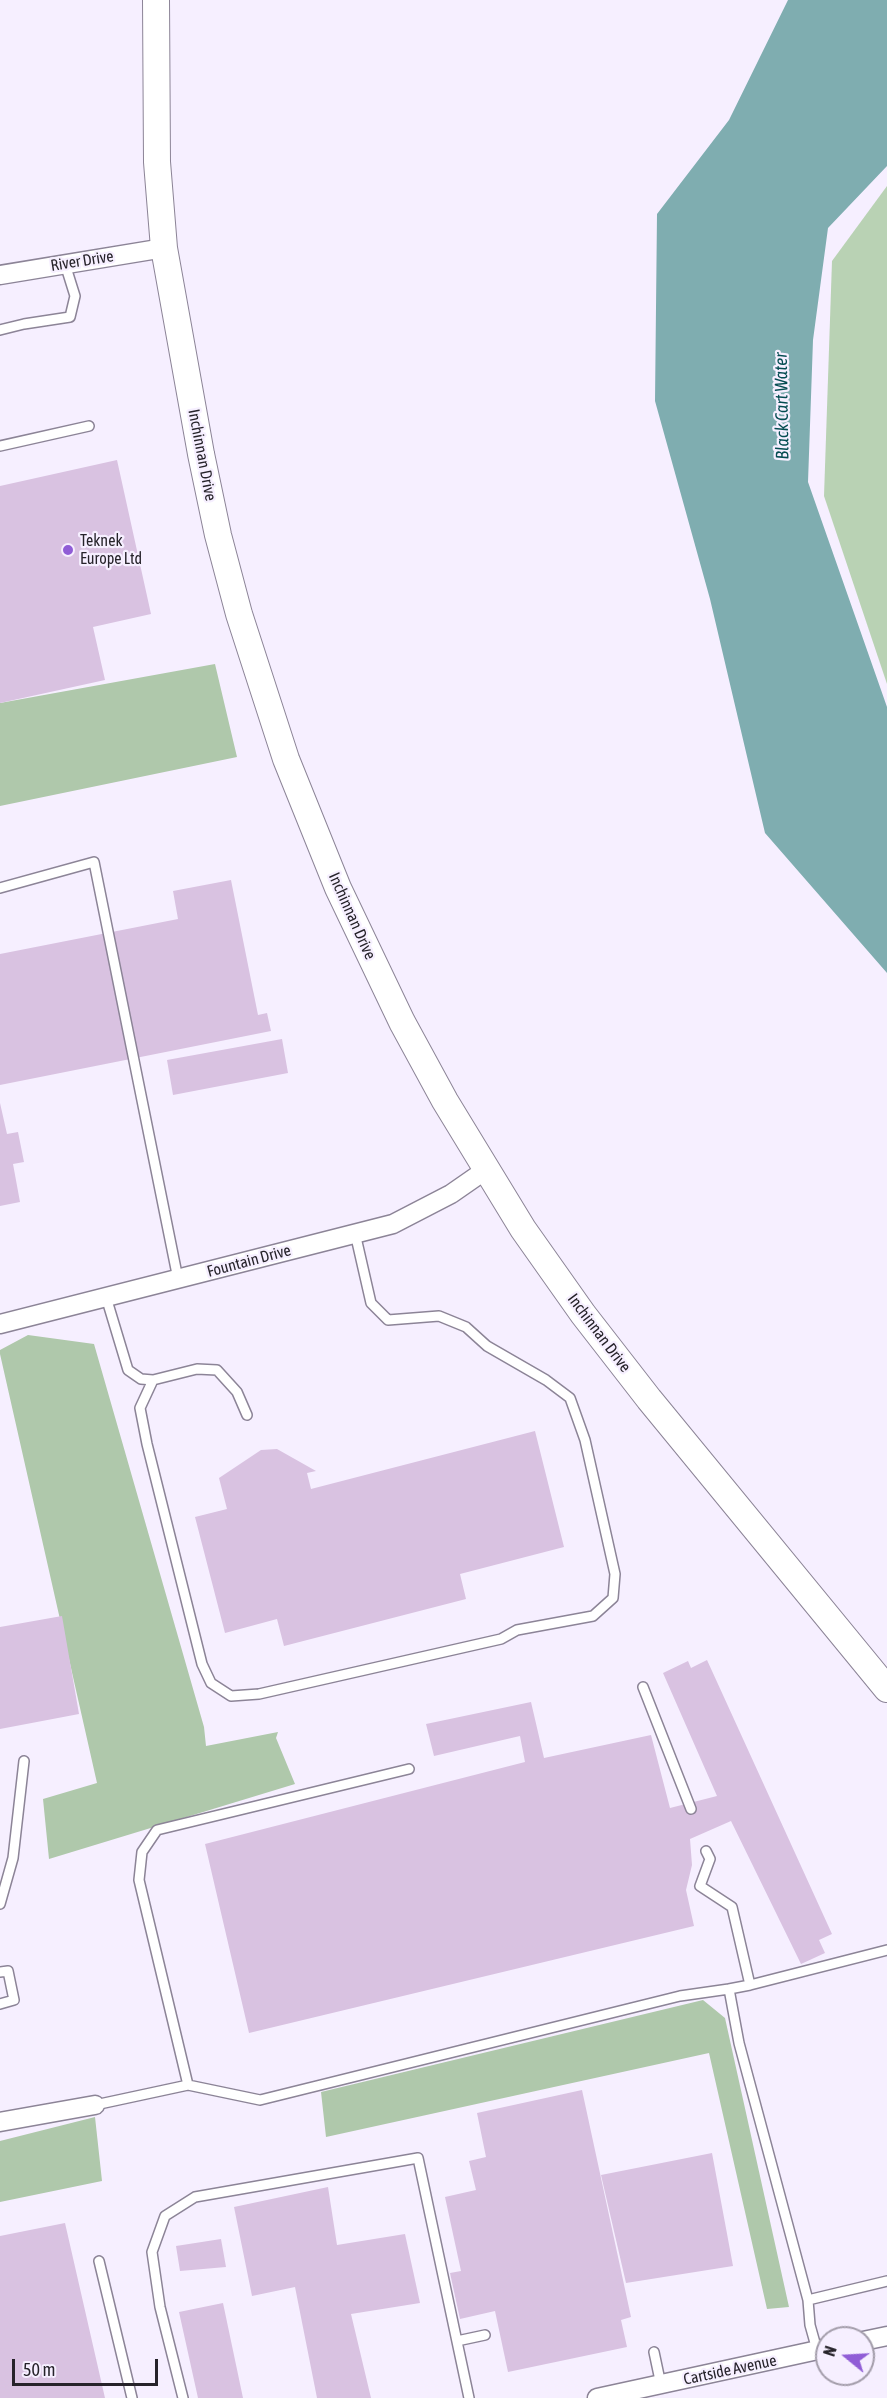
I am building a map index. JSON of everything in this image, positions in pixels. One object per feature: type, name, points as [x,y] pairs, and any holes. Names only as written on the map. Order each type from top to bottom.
[{"type":"street","name":"Inchinnan Drive","points":[[156,0],[157,162],[164,248],[201,454],[218,535],[239,614],[286,759],[317,837],[371,959],[402,1022],[445,1101],[523,1228],[583,1314],[649,1399],[887,1689]]},
{"type":"street","name":"River Drive","points":[[0,275],[164,248]]},
{"type":"street","name":"Fountain Drive","points":[[0,1324],[393,1224],[451,1194],[487,1169]]},
{"type":"street","points":[[0,2122],[95,2105]]},
{"type":"street","name":"Cartside Avenue","points":[[605,2397],[815,2351]]},
{"type":"lane","points":[[0,330],[70,317],[75,296],[64,264]]},
{"type":"lane","points":[[0,446],[89,426]]},
{"type":"lane","points":[[0,888],[94,862],[178,1279]]},
{"type":"lane","points":[[153,1380],[140,1408],[147,1444],[202,1664],[211,1683],[231,1696],[259,1694],[501,1639],[517,1630],[593,1616],[613,1598],[615,1574],[585,1440],[570,1398],[546,1380],[487,1346],[466,1328],[439,1316],[388,1320],[371,1303],[355,1233]]},
{"type":"lane","points":[[106,1297],[129,1370],[141,1379],[153,1380],[197,1369],[217,1370],[237,1392],[247,1415]]},
{"type":"lane","points":[[643,1687],[691,1809]]},
{"type":"lane","points":[[0,1904],[13,1858],[24,1761]]},
{"type":"lane","points":[[188,2085],[139,1880],[142,1852],[150,1840],[157,1830],[409,1769]]},
{"type":"lane","points":[[706,1851],[710,1859],[700,1886],[732,1906],[750,1985]]},
{"type":"lane","points":[[95,2105],[188,2085],[260,2100],[680,1996],[750,1985],[887,1950]]},
{"type":"lane","points":[[0,1972],[8,1971],[14,2000],[0,2004]]},
{"type":"lane","points":[[729,1989],[739,2043],[808,2300],[810,2325],[815,2335]]},
{"type":"lane","points":[[183,2398],[160,2307],[152,2252],[165,2216],[195,2197],[418,2158],[469,2398]]},
{"type":"lane","points":[[99,2261],[132,2398]]},
{"type":"lane","points":[[808,2300],[887,2281]]},
{"type":"lane","points":[[457,2341],[484,2335]]},
{"type":"lane","points":[[654,2352],[661,2385]]},
{"type":"shaded area","points":[[887,186],[887,684],[824,496],[832,261]]},
{"type":"shaded area","points":[[215,664],[237,757],[0,806],[0,703]]},
{"type":"shaded area","points":[[28,1335],[94,1344],[204,1727],[206,1746],[278,1732],[276,1738],[295,1784],[49,1859],[43,1799],[97,1783],[0,1354],[0,1350]]},
{"type":"shaded area","points":[[703,2000],[725,2018],[789,2307],[767,2309],[709,2053],[326,2137],[321,2092]]},
{"type":"shaded area","points":[[95,2117],[102,2181],[0,2202],[0,2141]]},
{"type":"water","name":"Black Cart Water","points":[[788,0],[887,0],[887,166],[828,228],[813,340],[808,482],[887,707],[887,973],[765,833],[710,599],[655,401],[657,214],[729,120]]},
{"type":"building","name":"Teknek Europe Ltd","points":[[117,460],[151,614],[93,627],[105,680],[0,703],[0,486]]},
{"type":"building","points":[[231,880],[258,1015],[267,1013],[271,1031],[0,1085],[0,954],[178,919],[173,891]]},
{"type":"building","points":[[282,1039],[288,1073],[173,1095],[167,1060]]},
{"type":"building","points":[[0,1103],[7,1134],[18,1132],[24,1162],[13,1164],[20,1202],[0,1206]]},
{"type":"building","points":[[535,1431],[564,1547],[460,1574],[466,1599],[284,1646],[277,1619],[225,1633],[195,1517],[227,1509],[219,1478],[261,1450],[277,1449],[316,1471],[307,1473],[311,1489]]},
{"type":"building","points":[[62,1616],[79,1714],[0,1729],[0,1627]]},
{"type":"building","points":[[707,1660],[832,1934],[819,1940],[825,1953],[801,1964],[731,1821],[690,1839],[692,1865],[686,1890],[694,1926],[249,2033],[205,1844],[525,1762],[520,1736],[434,1756],[426,1724],[531,1702],[544,1758],[651,1735],[670,1808],[717,1796],[663,1673],[688,1661],[691,1668]]},
{"type":"building","points":[[582,2090],[631,2317],[621,2320],[627,2347],[508,2372],[495,2311],[460,2319],[450,2273],[461,2271],[445,2197],[476,2190],[469,2161],[486,2157],[477,2113]]},
{"type":"building","points":[[712,2153],[733,2266],[626,2283],[601,2175]]},
{"type":"building","points":[[328,2187],[337,2245],[405,2234],[420,2303],[351,2314],[371,2398],[317,2398],[295,2287],[252,2296],[234,2207]]},
{"type":"building","points":[[65,2223],[105,2398],[0,2398],[0,2236]]},
{"type":"building","points":[[221,2239],[226,2267],[180,2271],[176,2246]]},
{"type":"building","points":[[223,2303],[243,2398],[198,2398],[179,2312]]},
{"type":"place","name":"Teknek Europe Ltd","points":[[68,550]]}]
